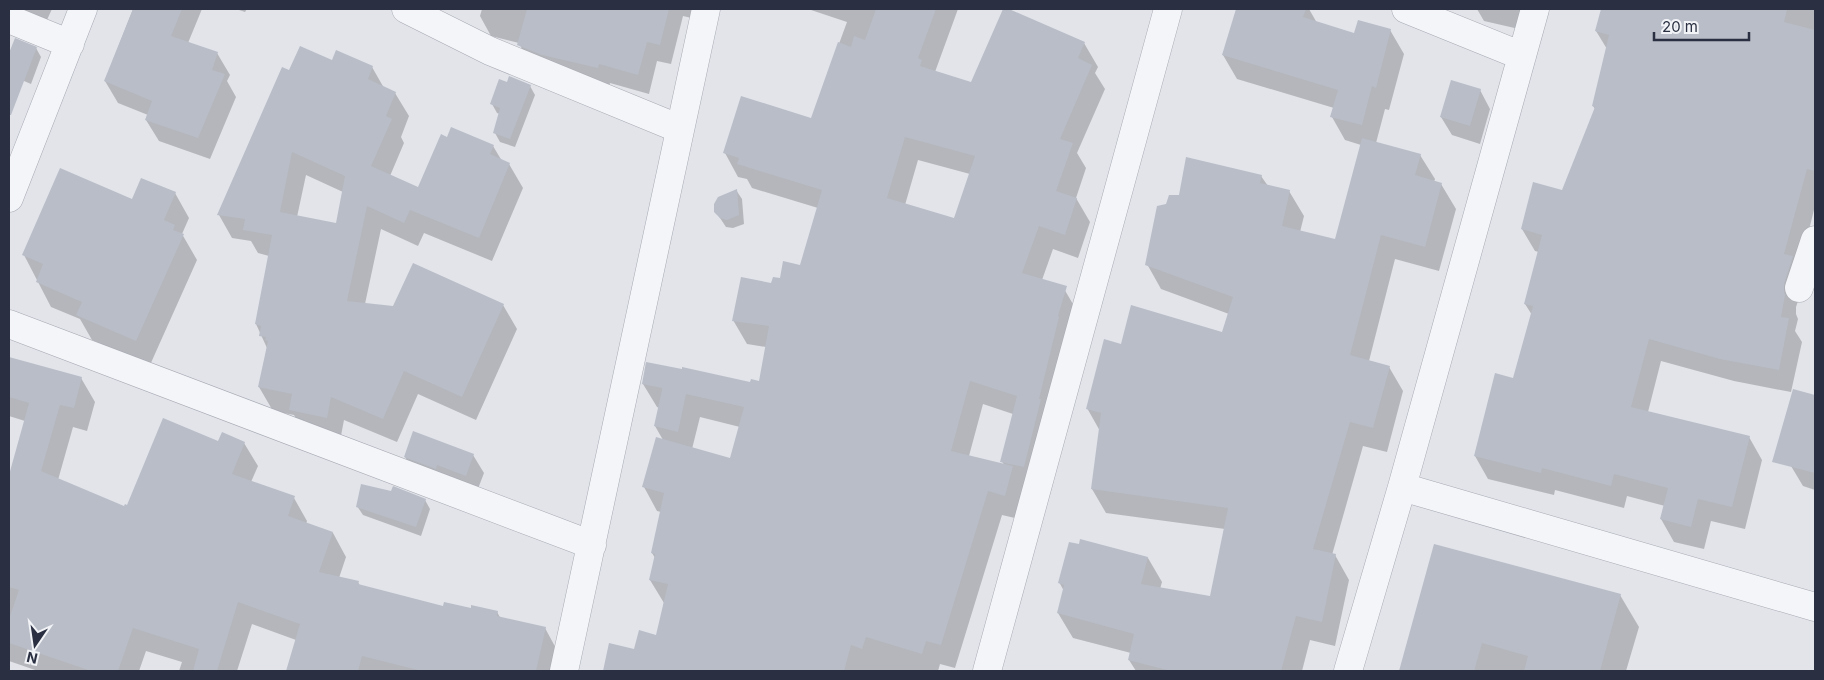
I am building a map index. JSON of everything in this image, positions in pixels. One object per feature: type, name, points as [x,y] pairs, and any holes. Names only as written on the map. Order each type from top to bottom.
[{"type":"street","points":[[9,198],[84,9]]},
{"type":"street","points":[[406,9],[490,51],[680,129]]},
{"type":"street","points":[[564,671],[706,9]]},
{"type":"street","points":[[987,671],[1168,9]]},
{"type":"street","points":[[1406,9],[1522,56]]},
{"type":"street","points":[[1348,671],[1402,487],[1535,9]]},
{"type":"street","points":[[9,19],[70,44]]},
{"type":"street","points":[[1799,288],[1815,240]]},
{"type":"street","points":[[9,324],[592,545]]},
{"type":"street","points":[[1402,487],[1815,607]]},
{"type":"building","points":[[133,9],[182,9],[171,36],[218,52],[212,70],[225,74],[198,138],[145,120],[152,101],[104,81]]},
{"type":"building","points":[[527,9],[669,9],[660,45],[647,42],[638,75],[599,64],[598,68],[542,55],[517,45]]},
{"type":"building","points":[[876,9],[936,9],[918,58],[922,60],[920,66],[971,82],[1003,9],[1009,9],[1085,42],[1078,58],[1092,65],[1060,139],[1073,143],[1056,191],[1077,198],[1065,235],[1039,226],[1022,273],[1067,286],[1058,316],[1039,399],[1041,399],[1024,467],[1000,462],[1017,396],[970,381],[951,451],[1013,466],[1005,496],[988,491],[941,645],[926,641],[922,654],[866,637],[862,649],[851,645],[844,671],[603,671],[609,643],[634,649],[639,630],[656,635],[668,584],[649,580],[655,554],[651,553],[664,493],[642,487],[656,437],[730,458],[744,407],[686,394],[678,432],[654,426],[662,388],[642,384],[646,362],[682,369],[682,367],[750,382],[751,379],[759,381],[769,326],[732,321],[741,277],[771,283],[773,277],[780,278],[783,261],[800,265],[822,190],[737,164],[739,158],[723,153],[741,96],[811,118],[838,42],[851,47],[854,36],[865,40]],"holes":[[[905,137],[975,156],[954,218],[887,198]]]},
{"type":"building","points":[[1236,9],[1306,9],[1303,17],[1354,33],[1358,20],[1391,29],[1376,88],[1372,86],[1362,125],[1330,117],[1338,90],[1222,55]]},
{"type":"building","points":[[1601,9],[1787,9],[1784,22],[1815,30],[1815,171],[1807,169],[1784,254],[1793,256],[1784,284],[1785,295],[1781,317],[1789,318],[1779,370],[1720,359],[1649,339],[1631,407],[1750,436],[1732,507],[1698,499],[1691,527],[1660,519],[1668,488],[1614,474],[1611,486],[1542,468],[1541,473],[1474,456],[1495,373],[1513,378],[1533,306],[1524,304],[1542,235],[1521,229],[1533,182],[1562,190],[1595,107],[1592,106],[1609,35],[1595,31]]},
{"type":"building","points":[[15,38],[37,47],[11,115],[9,115],[9,53]]},
{"type":"building","points":[[300,46],[332,60],[336,50],[373,66],[368,79],[396,92],[386,116],[392,119],[371,166],[418,187],[441,134],[447,137],[451,127],[494,145],[490,154],[510,163],[479,238],[410,210],[404,223],[367,206],[347,301],[393,306],[413,263],[504,304],[462,397],[404,371],[383,419],[331,397],[327,418],[289,410],[292,394],[258,387],[268,341],[265,340],[266,337],[259,336],[261,326],[255,324],[272,235],[243,230],[245,219],[217,215],[282,67],[289,70]],"holes":[[[292,152],[345,176],[336,223],[280,212]]]},
{"type":"building","points":[[509,76],[531,85],[510,139],[493,133],[500,108],[490,104],[499,79],[507,82]]},
{"type":"building","points":[[1451,80],[1481,89],[1470,126],[1440,117]]},
{"type":"building","points":[[1362,138],[1421,154],[1415,175],[1442,183],[1425,247],[1381,235],[1350,355],[1390,366],[1373,428],[1350,422],[1313,549],[1336,554],[1322,622],[1296,616],[1281,671],[1171,671],[1128,660],[1134,634],[1057,613],[1064,585],[1058,583],[1069,542],[1079,544],[1080,539],[1148,557],[1141,584],[1210,596],[1228,508],[1091,489],[1101,413],[1086,409],[1104,339],[1121,344],[1131,305],[1222,332],[1233,297],[1145,265],[1157,206],[1166,204],[1169,195],[1179,195],[1186,157],[1262,175],[1260,183],[1290,190],[1282,226],[1335,239]]},
{"type":"building","points":[[60,168],[132,199],[141,178],[176,192],[164,220],[175,225],[173,230],[184,234],[136,341],[76,315],[82,302],[36,282],[43,264],[22,255]]},
{"type":"building","points":[[737,189],[739,215],[727,220],[720,218],[714,212],[714,204],[718,197]]},
{"type":"building","points":[[9,357],[82,377],[74,408],[60,405],[41,471],[124,506],[125,504],[127,505],[163,418],[218,441],[222,432],[245,442],[232,474],[295,496],[288,516],[333,532],[319,572],[359,581],[358,584],[443,606],[444,602],[498,611],[497,616],[546,627],[536,671],[422,671],[362,656],[358,671],[286,671],[300,624],[238,602],[217,671],[193,671],[199,649],[133,628],[118,671],[91,671],[9,643],[9,619],[19,590],[9,587],[9,475],[29,403],[9,397]]},
{"type":"building","points":[[1793,389],[1815,395],[1815,473],[1772,462]]},
{"type":"building","points":[[413,431],[474,454],[466,476],[437,465],[436,469],[404,457]]},
{"type":"building","points":[[361,484],[391,491],[393,486],[426,499],[416,527],[356,507]]},
{"type":"building","points":[[1434,544],[1621,594],[1600,671],[1524,671],[1528,656],[1482,643],[1474,671],[1399,671]]}]
